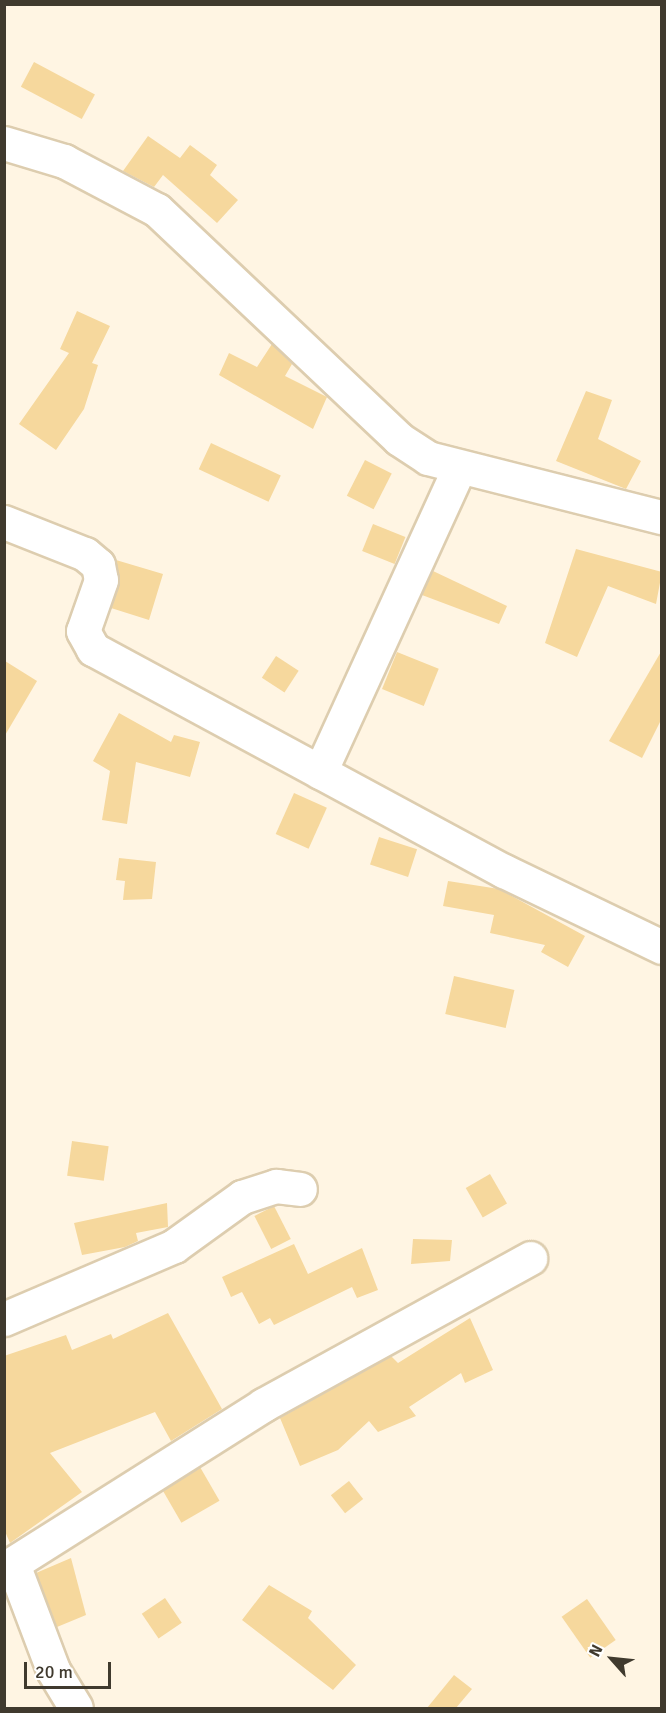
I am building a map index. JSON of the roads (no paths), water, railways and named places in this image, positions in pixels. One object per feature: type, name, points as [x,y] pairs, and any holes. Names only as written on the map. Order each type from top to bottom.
[{"type":"street","points":[[4,143],[74,165],[157,210],[399,439],[428,458],[459,469],[530,480],[662,517]]},
{"type":"street","points":[[320,772],[459,469]]},
{"type":"street","points":[[4,522],[84,554],[98,565],[101,580],[83,631],[93,648],[320,772],[662,947]]},
{"type":"street","points":[[4,1319],[174,1246],[242,1197],[276,1186],[300,1189]]},
{"type":"street","points":[[76,1708],[53,1670],[9,1566],[273,1399],[530,1258]]}]
